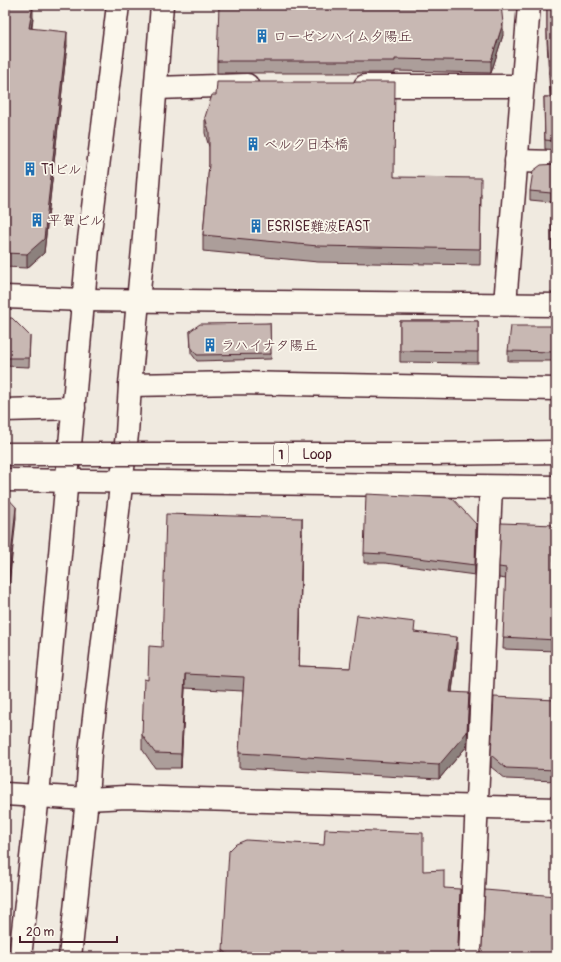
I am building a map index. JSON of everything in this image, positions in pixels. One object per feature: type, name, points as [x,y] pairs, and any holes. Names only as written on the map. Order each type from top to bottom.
[{"type":"main road","points":[[20,957],[38,796],[68,481],[88,248],[118,5]]},
{"type":"main road","points":[[70,957],[87,798],[90,752],[127,434],[137,302],[157,88],[162,5]]},
{"type":"main road","points":[[505,304],[529,5]]},
{"type":"main road","points":[[157,88],[266,86]]},
{"type":"main road","points":[[346,86],[522,86]]},
{"type":"main road","points":[[516,161],[556,162]]},
{"type":"main road","points":[[5,297],[137,302],[556,305]]},
{"type":"main road","points":[[130,385],[241,383],[556,389]]},
{"type":"main road","points":[[5,410],[74,408]]},
{"type":"main road","name":"Loop","points":[[5,454],[431,454],[556,452]]},
{"type":"main road","points":[[5,480],[556,487]]},
{"type":"main road","points":[[470,957],[491,486]]},
{"type":"main road","points":[[5,794],[87,798],[126,797],[556,810]]},
{"type":"building","points":[[5,5],[33,5],[29,28],[67,32],[44,239],[27,254],[5,253]]},
{"type":"building","points":[[219,5],[501,5],[503,23],[491,61],[395,59],[395,61],[217,61]]},
{"type":"building","points":[[547,5],[556,5],[556,141],[545,140],[544,97],[551,97]]},
{"type":"building","points":[[217,82],[395,82],[394,177],[481,178],[480,249],[318,246],[203,235],[209,164],[209,131],[205,117],[212,95],[216,95]]},
{"type":"building","points":[[556,164],[556,268],[552,267],[551,193],[530,191],[533,171],[541,165]]},
{"type":"building","points":[[5,318],[12,318],[30,336],[29,358],[5,358]]},
{"type":"building","points":[[400,321],[478,321],[478,352],[400,351]]},
{"type":"building","points":[[270,323],[271,354],[197,355],[191,347],[190,331],[200,324]]},
{"type":"building","points":[[511,326],[556,326],[556,352],[508,351]]},
{"type":"building","points":[[366,494],[452,498],[476,524],[475,565],[385,554],[364,553]]},
{"type":"building","points":[[5,495],[16,507],[5,614]]},
{"type":"building","points":[[166,514],[302,518],[299,666],[350,668],[357,615],[415,622],[414,632],[457,637],[450,692],[469,693],[467,732],[439,765],[239,753],[244,677],[185,674],[181,754],[155,753],[142,735],[144,679],[148,680],[149,646],[162,647]]},
{"type":"building","points":[[501,523],[555,525],[554,561],[556,561],[556,640],[503,637],[506,568],[499,567]]},
{"type":"building","points":[[494,697],[556,700],[556,770],[506,768],[491,755]]},
{"type":"building","points":[[325,829],[423,833],[423,871],[444,870],[444,888],[460,889],[458,946],[459,951],[466,957],[229,957],[229,955],[223,950],[229,851],[236,844],[246,840],[324,845]]},
{"type":"building","points":[[485,890],[556,896],[556,957],[476,957],[480,953],[482,947]]},
{"type":"place","name":"ローゼンハイム夕陽丘","points":[[262,36]]},
{"type":"place","name":"ベルク日本橋","points":[[253,144]]},
{"type":"place","name":"T1ビル","points":[[30,169]]},
{"type":"place","name":"平賀ビル","points":[[37,220]]},
{"type":"place","name":"ESRISE難波EAST","points":[[256,226]]},
{"type":"place","name":"ラハイナタ陽丘","points":[[210,345]]}]
